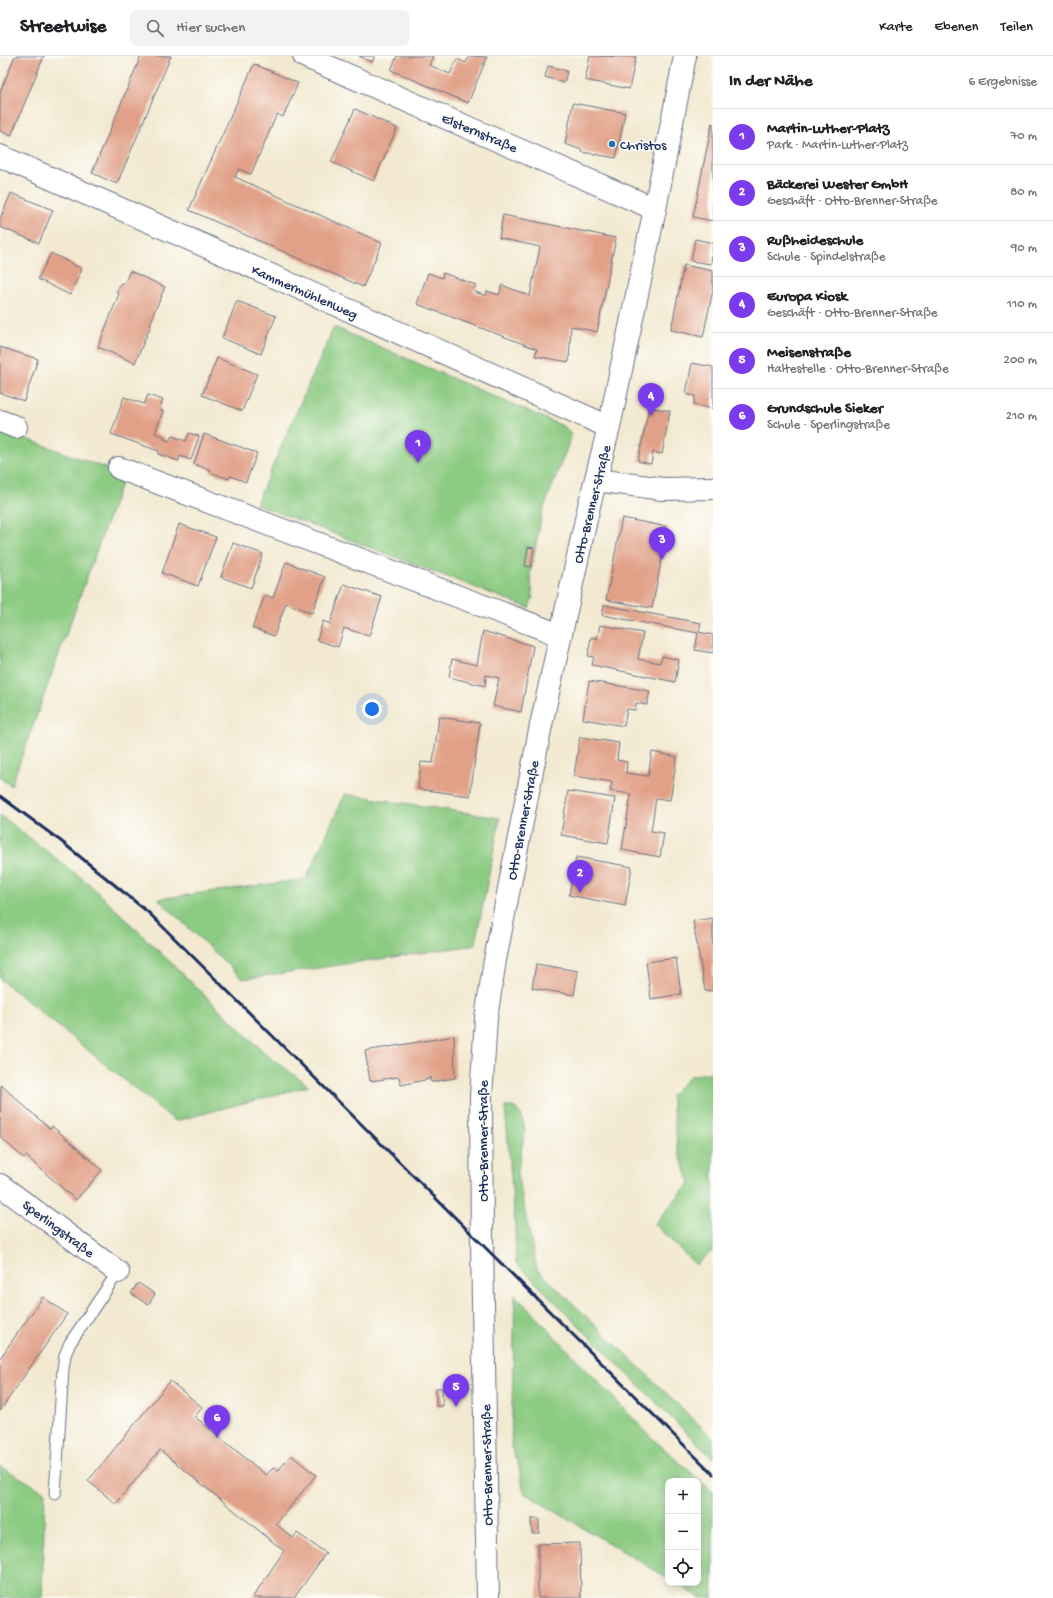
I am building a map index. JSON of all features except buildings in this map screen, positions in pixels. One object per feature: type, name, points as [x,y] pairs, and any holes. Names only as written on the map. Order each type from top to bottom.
[{"type":"street","name":"Elsternstraße","points":[[304,56],[655,209]]},
{"type":"street","name":"Otto-Brenner-Straße","points":[[488,1598],[482,1235],[481,1097],[483,1050],[495,960],[541,725],[560,635],[596,480],[610,427],[685,56]]},
{"type":"street","name":"Kammermühlenweg","points":[[0,156],[610,427]]},
{"type":"street","points":[[120,468],[560,635]]},
{"type":"street","points":[[596,480],[663,489],[713,488]]},
{"type":"street","name":"Sperlingstraße","points":[[0,1184],[118,1272]]},
{"type":"lane","points":[[55,1494],[65,1355],[70,1343],[118,1272]]},
{"type":"green space","points":[[334,327],[565,427],[571,435],[542,513],[530,575],[533,596],[529,608],[256,504]]},
{"type":"green space","points":[[0,429],[124,475],[11,786],[0,778]]},
{"type":"green space","points":[[345,794],[500,818],[475,945],[243,979],[158,899],[306,879]]},
{"type":"green space","points":[[0,815],[88,883],[267,1055],[309,1086],[175,1121],[0,979]]},
{"type":"green space","points":[[713,1072],[713,1250],[696,1265],[654,1224],[690,1183],[678,1150],[671,1095],[690,1076]]},
{"type":"green space","points":[[505,1107],[514,1107],[522,1116],[525,1130],[517,1174],[537,1269],[713,1438],[713,1459],[516,1263],[515,1225]]},
{"type":"green space","points":[[515,1295],[652,1438],[697,1478],[665,1478],[665,1576],[524,1493],[519,1467],[511,1447]]},
{"type":"green space","points":[[0,1466],[45,1492],[42,1598],[0,1598]]},
{"type":"green space","points":[[701,1481],[713,1492],[713,1598],[701,1598],[681,1586],[701,1586]]},
{"type":"railway","points":[[0,796],[62,842],[149,913],[713,1474]]},
{"type":"place","name":"Christos","points":[[612,144]]},
{"type":"place","name":"Europa Kiosk","points":[[651,416]]},
{"type":"place","name":"Martin-Luther-Platz","points":[[418,463]]},
{"type":"place","name":"Rußheideschule","points":[[662,560]]},
{"type":"place","name":"Bäckerei Wester GmbH","points":[[580,893]]},
{"type":"place","name":"Meisenstraße","points":[[456,1407]]},
{"type":"place","name":"Grundschule Sieker","points":[[217,1438]]}]
